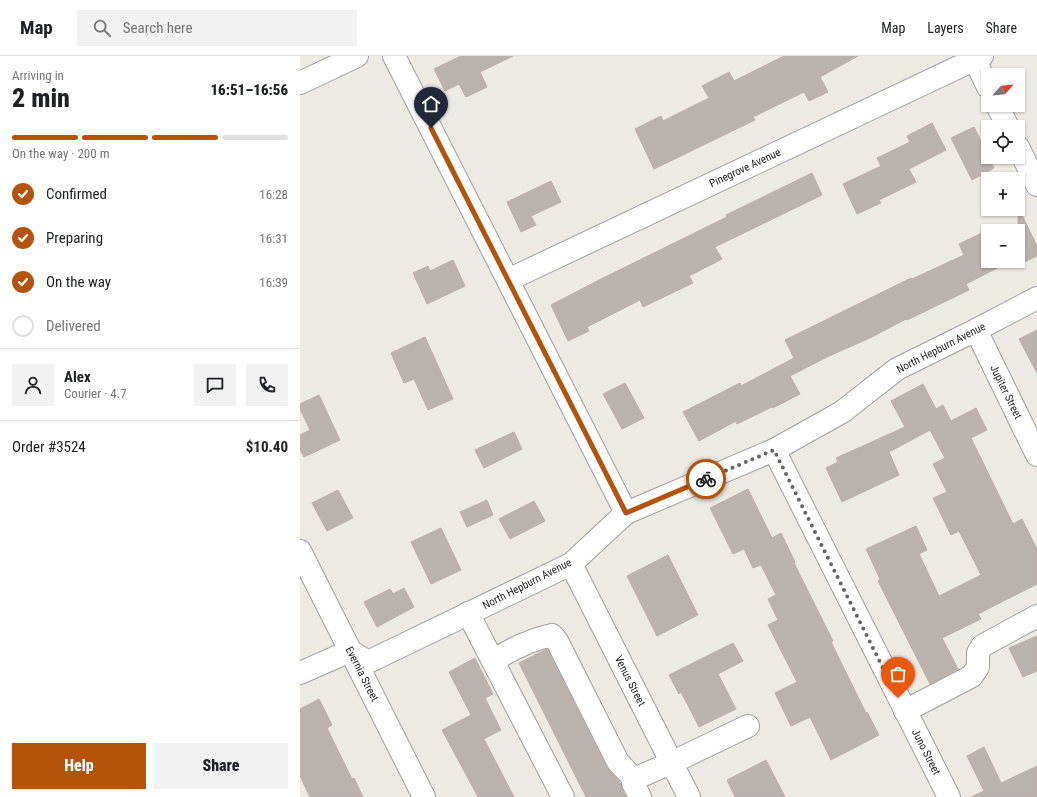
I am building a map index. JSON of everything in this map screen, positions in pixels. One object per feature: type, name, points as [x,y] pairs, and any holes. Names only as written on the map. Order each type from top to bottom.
[{"type":"street","points":[[300,83],[357,56]]},
{"type":"street","points":[[394,56],[626,513]]},
{"type":"street","points":[[977,57],[981,68]]},
{"type":"street","name":"Pinegrove Avenue","points":[[508,280],[977,57]]},
{"type":"street","points":[[1025,161],[1037,185]]},
{"type":"street","name":"North Hepburn Avenue","points":[[350,651],[368,662],[571,564],[626,513],[774,450],[842,412],[897,369],[1037,298]]},
{"type":"street","name":"Jupiter Street","points":[[976,330],[1037,455]]},
{"type":"street","name":"Juno Street","points":[[774,450],[949,797]]},
{"type":"street","name":"Evernia Street","points":[[300,551],[424,797]]},
{"type":"street","name":"Venus Street","points":[[571,564],[689,797]]},
{"type":"street","points":[[468,613],[563,797]]},
{"type":"street","points":[[905,711],[972,676],[978,667],[978,653],[982,646],[1037,616]]},
{"type":"street","points":[[493,661],[505,653],[533,640],[552,635],[557,641],[618,762],[637,788],[671,763],[748,726]]},
{"type":"street","points":[[300,673],[350,651]]},
{"type":"building","points":[[461,56],[513,56],[480,72],[487,87],[466,97],[459,84],[445,91],[434,69]]},
{"type":"building","points":[[784,56],[858,56],[820,77],[828,92],[809,101],[804,92],[753,117],[755,120],[654,169],[635,129],[661,116],[663,121],[709,98],[702,86],[729,72],[734,81]]},
{"type":"building","points":[[932,123],[946,150],[909,169],[916,182],[879,200],[881,203],[857,214],[843,184],[881,166],[877,158],[910,142],[907,136]]},
{"type":"building","points":[[974,127],[981,141],[981,164],[992,164],[994,168],[987,172],[981,172],[981,175],[972,180],[951,138]]},
{"type":"building","points":[[812,173],[822,195],[715,247],[722,259],[689,276],[693,283],[643,307],[640,300],[587,327],[589,331],[568,341],[551,305],[727,217],[726,215]]},
{"type":"building","points":[[551,181],[561,202],[531,216],[536,225],[521,232],[507,202]]},
{"type":"building","points":[[1018,216],[1022,216],[1037,246],[1037,256],[1025,262],[1025,224],[1018,224]]},
{"type":"building","points":[[981,233],[981,268],[997,268],[966,284],[969,290],[790,376],[800,394],[737,424],[736,421],[699,441],[683,412],[740,383],[741,386],[794,358],[785,340],[911,278],[912,279],[964,255],[959,244]]},
{"type":"building","points":[[453,260],[465,286],[427,304],[413,273],[428,266],[430,271]]},
{"type":"building","points":[[1037,330],[1037,373],[1019,339]]},
{"type":"building","points":[[425,337],[453,399],[428,410],[414,379],[404,383],[391,353]]},
{"type":"building","points":[[625,383],[644,418],[622,429],[603,394]]},
{"type":"building","points":[[923,384],[936,409],[943,405],[951,421],[976,408],[987,430],[971,438],[1013,524],[1022,519],[1037,549],[1037,584],[978,614],[981,619],[942,638],[958,669],[930,684],[878,581],[880,579],[866,549],[916,526],[927,550],[919,554],[939,596],[981,575],[959,531],[951,535],[933,498],[947,492],[933,464],[945,458],[930,430],[889,452],[899,475],[842,502],[826,468],[838,462],[836,458],[905,427],[891,401]]},
{"type":"building","points":[[319,395],[340,440],[304,457],[300,449],[300,435],[310,430],[300,409],[300,404]]},
{"type":"building","points":[[514,432],[522,449],[484,468],[475,450]]},
{"type":"building","points":[[748,489],[772,538],[781,533],[795,562],[794,563],[833,641],[831,642],[866,713],[867,712],[879,735],[831,760],[810,717],[791,726],[775,693],[797,682],[768,625],[778,620],[768,599],[776,595],[761,565],[753,568],[744,549],[733,554],[710,508]]},
{"type":"building","points":[[338,490],[353,518],[327,531],[312,503]]},
{"type":"building","points":[[487,500],[493,515],[467,527],[460,512]]},
{"type":"building","points":[[534,501],[545,521],[510,539],[499,519]]},
{"type":"building","points":[[441,528],[461,570],[431,584],[411,542]]},
{"type":"building","points":[[668,555],[698,615],[657,636],[627,576]]},
{"type":"building","points":[[404,588],[414,607],[377,627],[364,602],[390,589],[393,594]]},
{"type":"building","points":[[1037,636],[1037,671],[1023,677],[1009,648]]},
{"type":"building","points":[[733,643],[743,661],[718,674],[736,709],[699,727],[681,692],[679,694],[669,675]]},
{"type":"building","points":[[547,649],[607,768],[621,784],[626,797],[586,797],[519,663]]},
{"type":"building","points":[[475,658],[493,694],[485,698],[501,730],[484,739],[514,797],[478,797],[442,730],[471,715],[449,672]]},
{"type":"building","points":[[319,699],[332,725],[327,728],[352,779],[354,778],[363,797],[310,797],[300,776],[300,709]]},
{"type":"building","points":[[984,747],[1001,783],[1037,766],[1037,797],[971,797],[984,791],[967,756]]},
{"type":"building","points":[[766,760],[785,797],[735,797],[727,780]]},
{"type":"way so far","points":[[706,479],[774,450],[898,698]]},
{"type":"route","points":[[431,128],[626,513],[706,479]]}]
